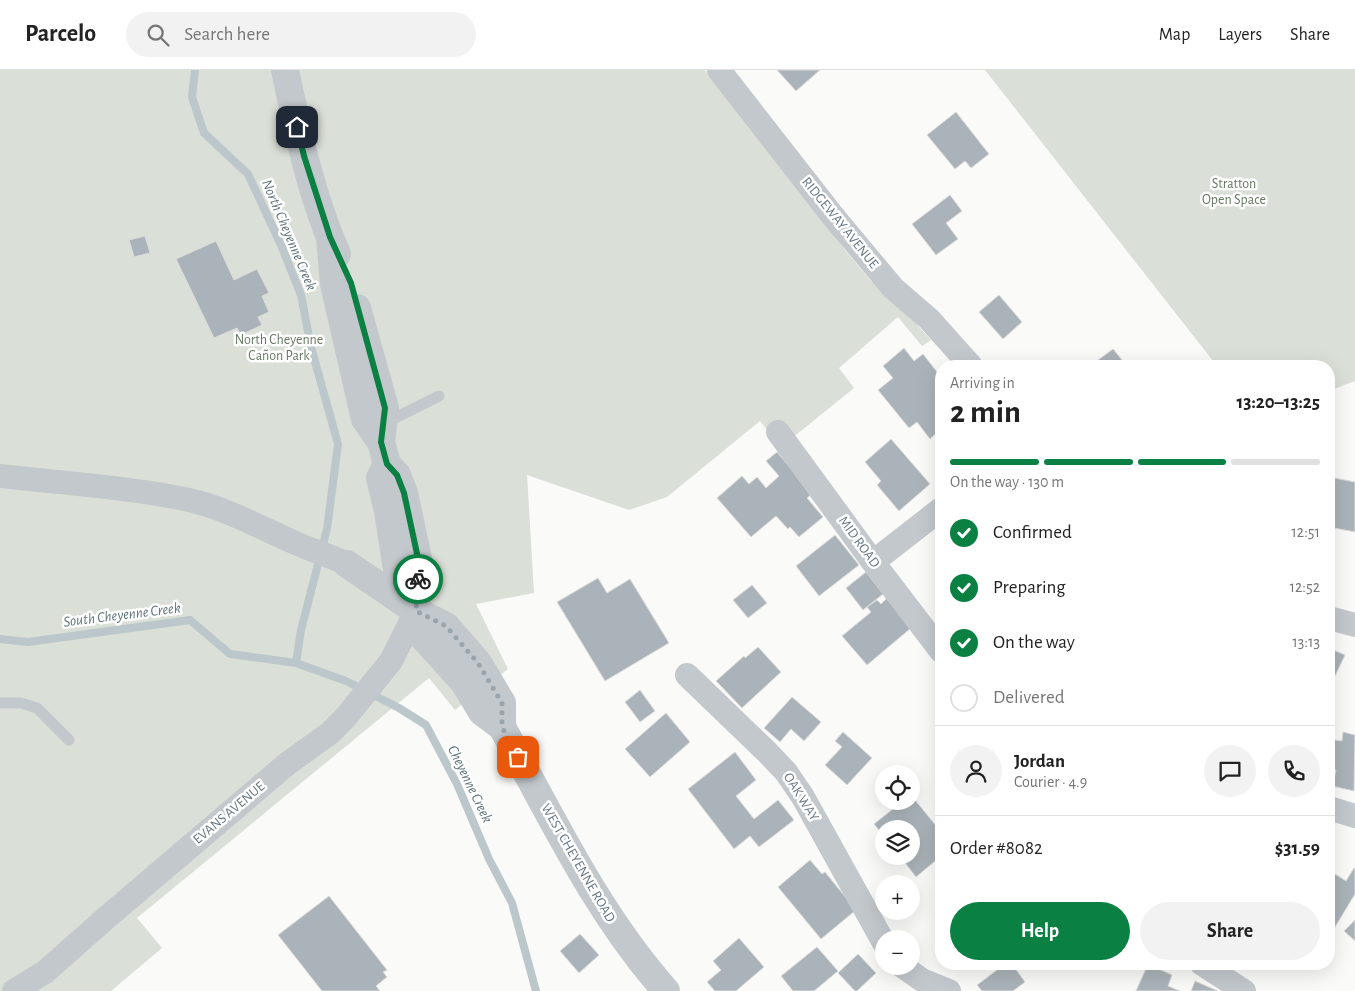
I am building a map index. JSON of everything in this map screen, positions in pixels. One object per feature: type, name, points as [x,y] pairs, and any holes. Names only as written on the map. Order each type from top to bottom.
[{"type":"street","points":[[285,70],[304,156],[330,237],[334,284],[365,419],[384,443],[380,478],[391,526],[397,570],[416,611]]},
{"type":"street","name":"RIDGEWAY AVENUE","points":[[719,70],[832,215],[893,288],[930,319],[966,360]]},
{"type":"street","name":"MID ROAD","points":[[778,432],[935,643]]},
{"type":"street","points":[[0,476],[160,494],[190,500],[220,509],[338,560]]},
{"type":"street","points":[[873,562],[935,514]]},
{"type":"street","name":"WEST CHEYENNE ROAD","points":[[338,560],[416,611],[446,626],[478,663],[502,715],[598,901],[633,952],[666,991]]},
{"type":"street","name":"EVANS AVENUE","points":[[14,991],[45,972],[251,794],[287,764],[330,733],[345,718],[387,667],[416,611]]},
{"type":"street","points":[[1335,620],[1355,625]]},
{"type":"street","name":"OAK WAY","points":[[687,676],[786,772],[803,797],[877,930]]},
{"type":"street","points":[[1335,810],[1355,816]]},
{"type":"street","points":[[1211,970],[1244,991]]},
{"type":"street","points":[[915,975],[949,991]]},
{"type":"lane","points":[[384,443],[439,396]]},
{"type":"lane","points":[[0,703],[21,703],[37,708],[69,740]]},
{"type":"green space","name":"North Cheyenne Cañon Park","points":[[0,70],[705,70],[790,175],[845,250],[870,280],[900,306],[931,340],[922,346],[898,317],[839,368],[854,388],[781,447],[760,421],[667,497],[629,510],[527,475],[534,593],[476,604],[508,669],[455,710],[429,678],[137,918],[162,948],[111,991],[0,991]]},
{"type":"green space","name":"Stratton Open Space","points":[[985,70],[1355,70],[1355,381],[1335,389],[1335,360],[1212,360]]},
{"type":"building","points":[[777,70],[820,70],[796,91]]},
{"type":"building","points":[[956,112],[989,154],[971,168],[965,161],[955,169],[927,135]]},
{"type":"building","points":[[950,195],[962,211],[946,223],[958,239],[936,255],[912,224]]},
{"type":"building","points":[[145,236],[150,253],[134,257],[129,240]]},
{"type":"building","points":[[216,241],[234,280],[257,269],[269,293],[262,296],[269,312],[258,317],[262,325],[241,335],[237,328],[214,338],[176,259]]},
{"type":"building","points":[[999,295],[1022,322],[1003,339],[979,312]]},
{"type":"building","points":[[904,348],[914,361],[923,354],[935,369],[935,434],[930,439],[917,422],[909,428],[878,390],[893,378],[883,366]]},
{"type":"building","points":[[1113,349],[1122,360],[1098,360]]},
{"type":"building","points":[[891,439],[930,484],[899,511],[877,485],[881,481],[865,462]]},
{"type":"building","points":[[777,452],[812,494],[807,498],[823,517],[799,537],[790,527],[788,529],[776,516],[751,537],[717,498],[742,476],[749,484],[757,477],[766,488],[779,476],[766,461]]},
{"type":"building","points":[[1335,478],[1355,482],[1355,532],[1335,528]]},
{"type":"building","points":[[835,535],[859,565],[819,596],[796,566]]},
{"type":"building","points":[[866,572],[883,594],[863,610],[846,588]]},
{"type":"building","points":[[598,578],[607,593],[630,579],[669,643],[605,681],[557,602]]},
{"type":"building","points":[[752,585],[767,603],[748,618],[733,600]]},
{"type":"building","points":[[887,598],[911,628],[867,665],[842,636],[871,612],[867,607],[877,600],[881,604]]},
{"type":"building","points":[[758,647],[781,672],[742,708],[716,681],[744,656],[745,658]]},
{"type":"building","points":[[1335,651],[1345,655],[1335,676]]},
{"type":"building","points":[[640,690],[655,711],[640,722],[625,702]]},
{"type":"building","points":[[792,697],[821,722],[804,741],[791,729],[780,742],[764,728]]},
{"type":"building","points":[[666,713],[690,742],[650,777],[625,749]]},
{"type":"building","points":[[843,732],[872,758],[847,785],[825,765],[842,747],[835,741]]},
{"type":"building","points":[[1343,732],[1355,735],[1354,791],[1335,787],[1335,740],[1342,741]]},
{"type":"building","points":[[735,752],[756,780],[736,796],[754,819],[778,800],[794,820],[759,847],[750,836],[734,849],[688,789]]},
{"type":"building","points":[[920,806],[935,825],[935,861],[918,875],[914,875],[907,865],[920,865],[920,820],[879,820],[892,810],[920,810]]},
{"type":"building","points":[[810,860],[822,874],[825,872],[856,910],[821,939],[778,887]]},
{"type":"building","points":[[1354,868],[1355,894],[1335,927],[1335,874],[1346,881]]},
{"type":"building","points":[[329,896],[387,970],[383,972],[387,977],[376,986],[380,991],[322,991],[278,935]]},
{"type":"building","points":[[1355,920],[1355,941],[1344,931]]},
{"type":"building","points":[[580,934],[599,955],[579,973],[560,951]]},
{"type":"building","points":[[739,938],[764,967],[736,991],[715,991],[707,982],[721,970],[713,961]]},
{"type":"building","points":[[817,947],[838,971],[814,991],[793,991],[781,976]]},
{"type":"building","points":[[858,954],[875,972],[857,991],[838,973]]},
{"type":"building","points":[[997,970],[1016,970],[1025,982],[1013,991],[982,991],[977,985]]},
{"type":"building","points":[[1145,970],[1161,970],[1172,975],[1168,986],[1180,991],[1136,991]]},
{"type":"building","points":[[1195,981],[1218,991],[1191,991]]},
{"type":"waterway","name":"North Cheyenne Creek","points":[[195,70],[192,97],[204,133],[248,174],[281,245],[301,295],[311,347],[338,444],[327,529],[301,630],[296,663]]},
{"type":"waterway","name":"Cheyenne Creek","points":[[0,639],[28,642],[190,620],[230,654],[296,663],[346,681],[399,708],[426,725],[457,784],[489,859],[512,903],[536,991]]},
{"type":"way so far","points":[[418,579],[416,611],[446,626],[478,663],[502,703],[502,727],[518,757]]},
{"type":"route","points":[[297,127],[304,156],[330,237],[351,283],[385,408],[381,442],[387,464],[397,475],[404,493],[419,563],[418,579]]},
{"type":"water label","name":"South Cheyenne Creek","points":[[122,615]]}]
